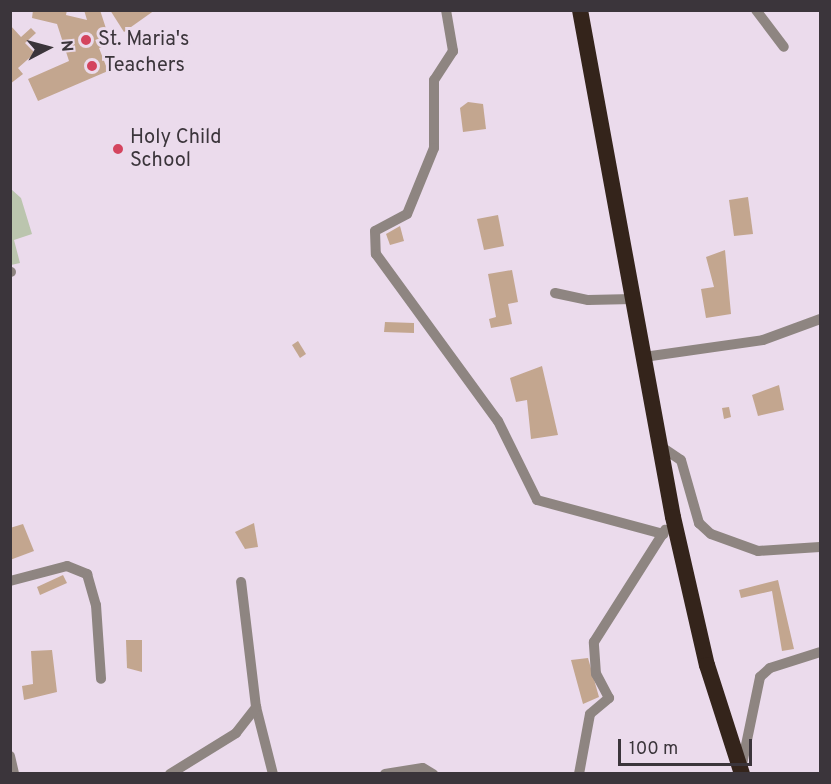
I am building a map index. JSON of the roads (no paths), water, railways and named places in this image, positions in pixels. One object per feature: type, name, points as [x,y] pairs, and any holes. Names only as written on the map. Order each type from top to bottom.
[{"type":"highway","points":[[580,10],[673,517],[707,665],[741,773]]},
{"type":"street","points":[[446,10],[453,51],[434,80],[434,148],[407,214],[375,231],[376,254],[498,421],[537,500],[663,534]]},
{"type":"street","points":[[756,10],[784,47]]},
{"type":"street","points":[[555,293],[588,300],[633,299]]},
{"type":"street","points":[[644,357],[763,340],[818,324]]},
{"type":"street","points":[[660,446],[681,459],[699,523],[711,534],[758,551],[820,547]]},
{"type":"street","points":[[579,774],[590,714],[609,698],[596,674],[594,642],[673,517]]},
{"type":"street","points":[[10,581],[67,566],[87,574],[96,605],[101,680]]},
{"type":"street","points":[[241,582],[256,707],[273,774]]},
{"type":"street","points":[[741,773],[760,677],[770,668],[820,652]]},
{"type":"street","points":[[170,774],[237,733],[256,707]]},
{"type":"street","points":[[10,756],[14,774]]},
{"type":"street","points":[[385,774],[423,768],[433,774]]},
{"type":"place","name":"St. Maria's","points":[[86,40]]},
{"type":"place","name":"Teachers","points":[[92,66]]},
{"type":"place","name":"Holy Child School","points":[[118,149]]}]
